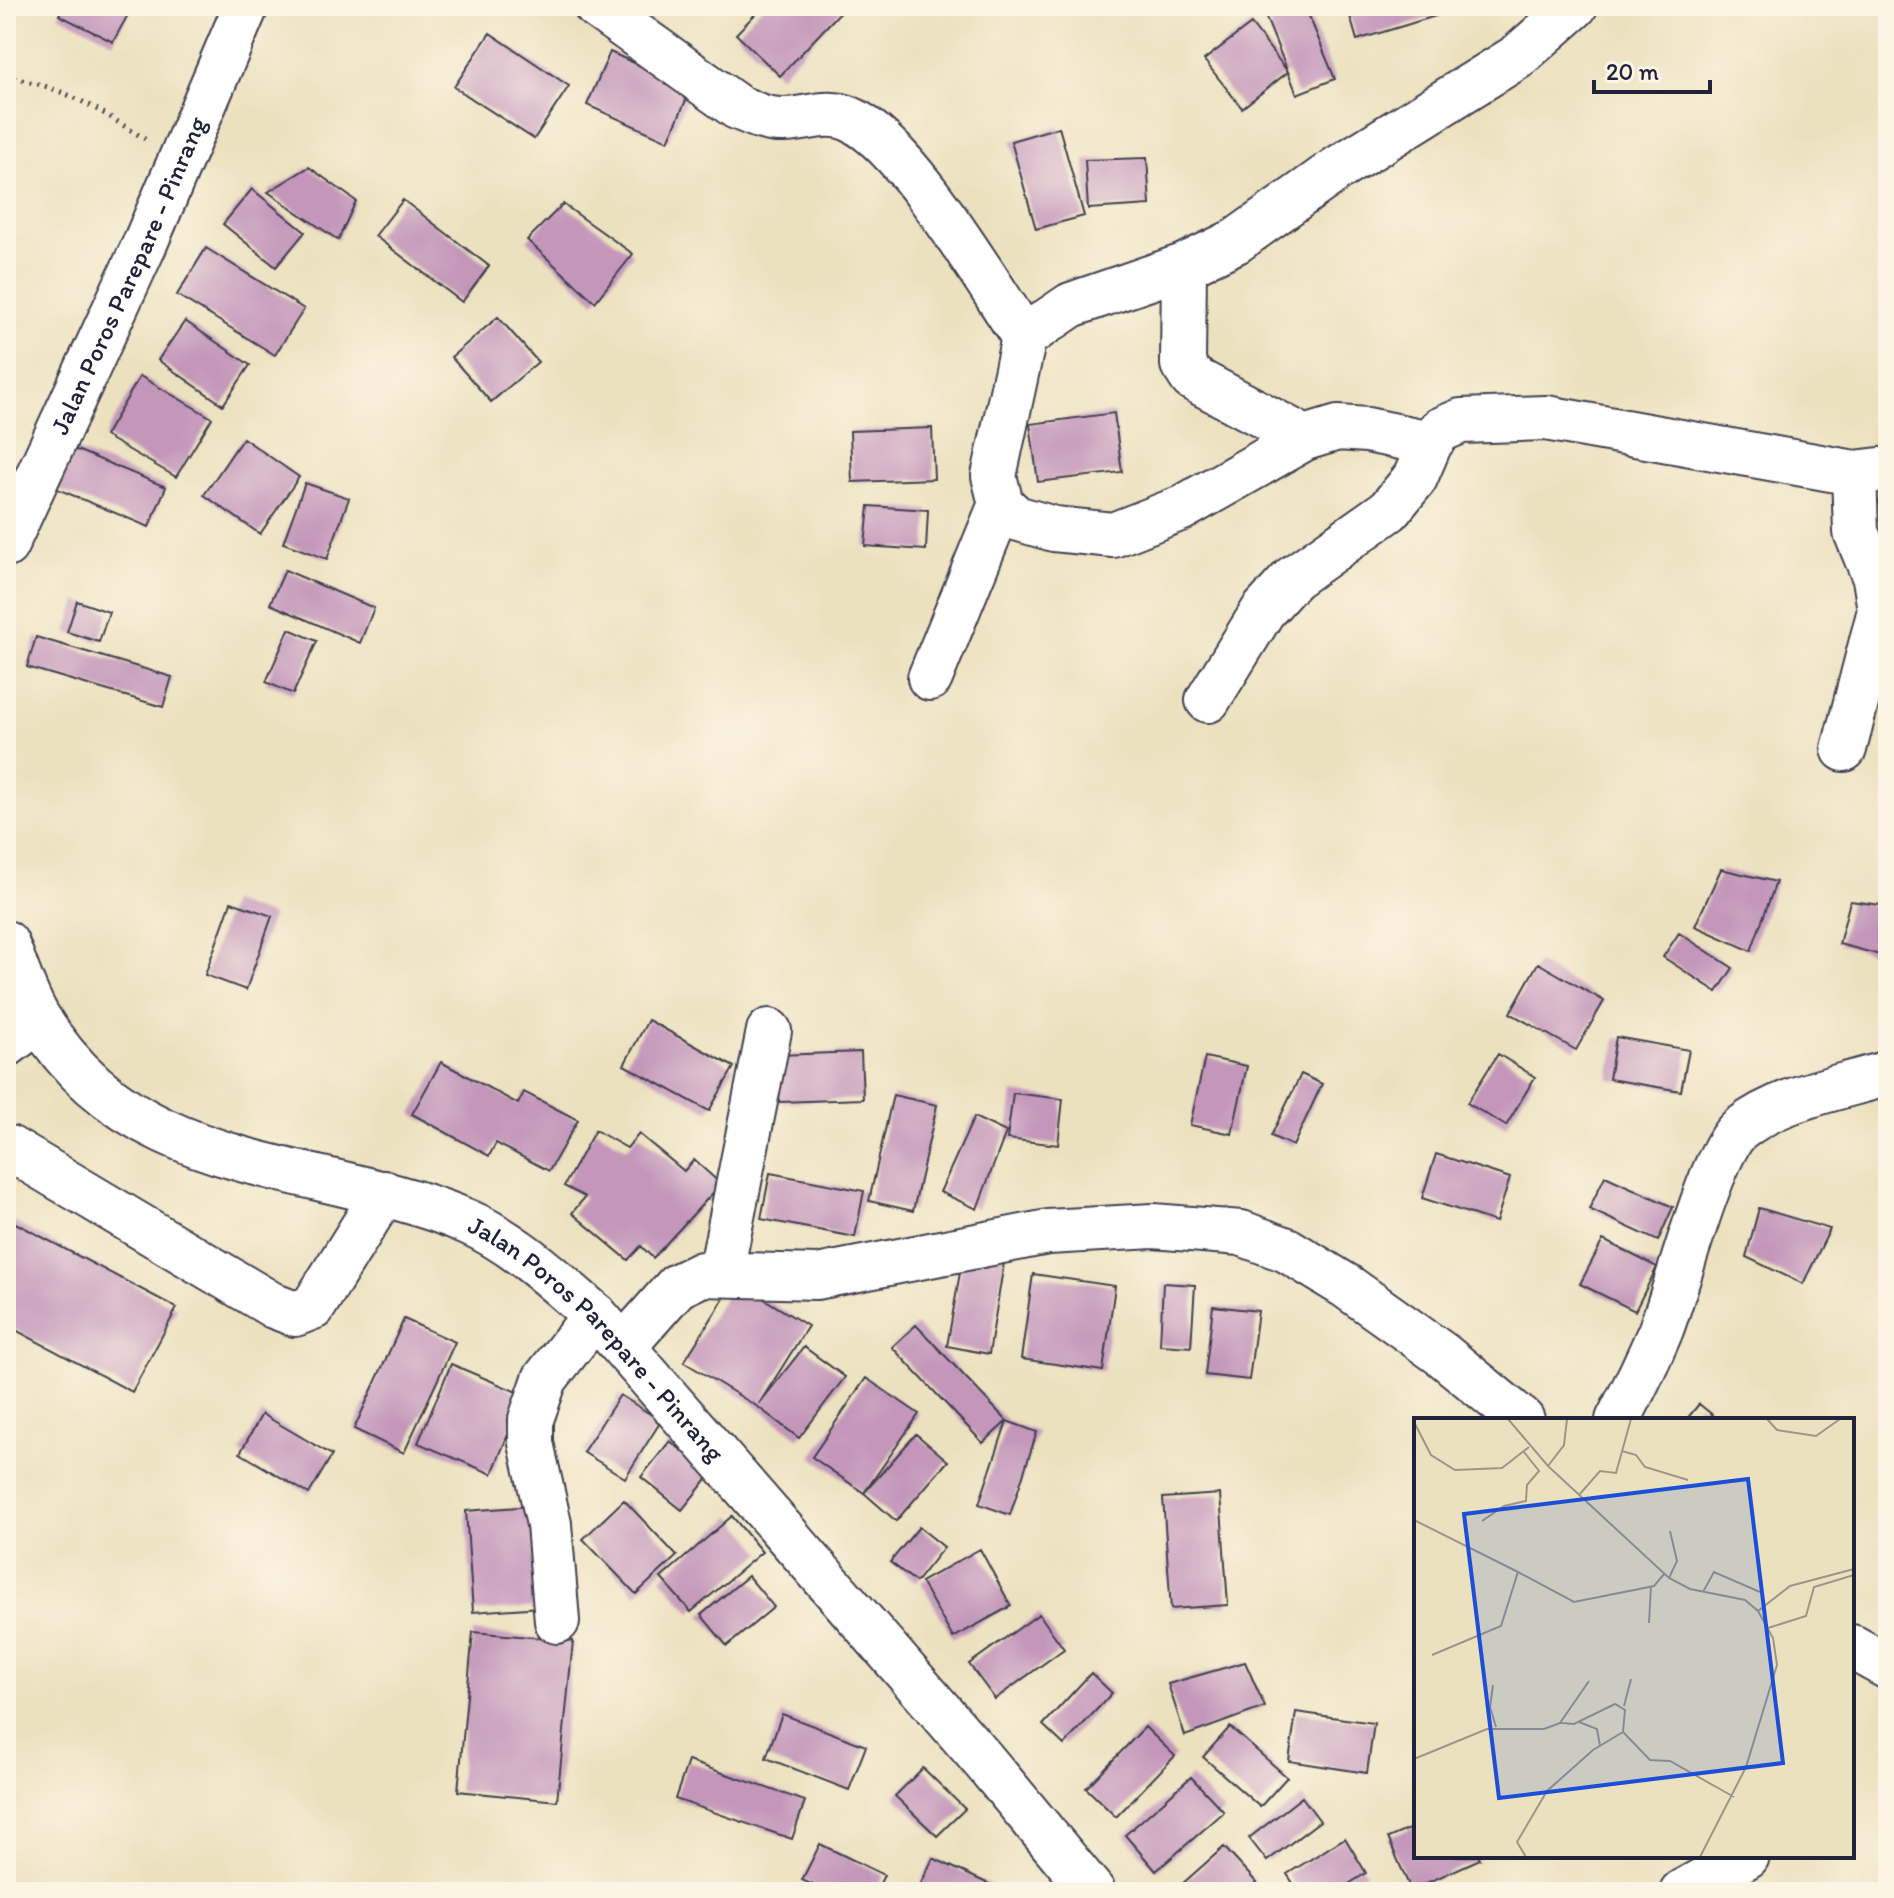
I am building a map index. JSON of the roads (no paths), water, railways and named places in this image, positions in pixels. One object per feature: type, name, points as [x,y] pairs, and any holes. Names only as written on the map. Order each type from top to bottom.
[{"type":"main road","name":"Jalan Poros Parepare - Pinrang","points":[[6,545],[180,162],[246,6]]},
{"type":"main road","points":[[596,6],[737,107],[762,118],[785,120],[809,115],[849,118],[871,132],[926,193],[1024,337]]},
{"type":"main road","points":[[1430,443],[1367,430],[1338,428],[1305,438],[1182,508],[1113,535],[1054,529],[1016,518],[1001,504],[994,476],[997,449],[1024,337],[1071,305],[1184,266],[1236,241],[1337,169],[1517,57],[1575,6]]},
{"type":"main road","points":[[1184,266],[1183,364],[1192,378],[1305,438]]},
{"type":"main road","points":[[1208,700],[1263,611],[1293,578],[1389,510],[1415,478],[1430,443],[1440,430],[1461,421],[1546,418],[1871,471],[1856,532],[1875,578],[1880,610],[1844,749]]},
{"type":"main road","points":[[930,678],[1001,504]]},
{"type":"main road","name":"Jalan Poros Parepare - Pinrang","points":[[6,943],[23,1033],[85,1076],[118,1104],[173,1138],[209,1152],[384,1193],[469,1223],[520,1252],[609,1330],[984,1761],[1093,1892]]},
{"type":"main road","points":[[721,1272],[769,1031]]},
{"type":"main road","points":[[1619,1418],[1660,1331],[1713,1173],[1727,1144],[1740,1129],[1780,1107],[1888,1073]]},
{"type":"main road","points":[[9,1148],[274,1306],[295,1314],[313,1307],[384,1193]]},
{"type":"main road","points":[[557,1621],[549,1524],[531,1443],[531,1419],[545,1379],[609,1330],[677,1286],[702,1274],[721,1272],[817,1277],[1048,1232],[1153,1226],[1241,1233],[1287,1250],[1346,1286],[1443,1355],[1520,1418]]},
{"type":"main road","points":[[1854,1648],[1888,1667]]},
{"type":"main road","points":[[1682,1892],[1743,1858]]}]
